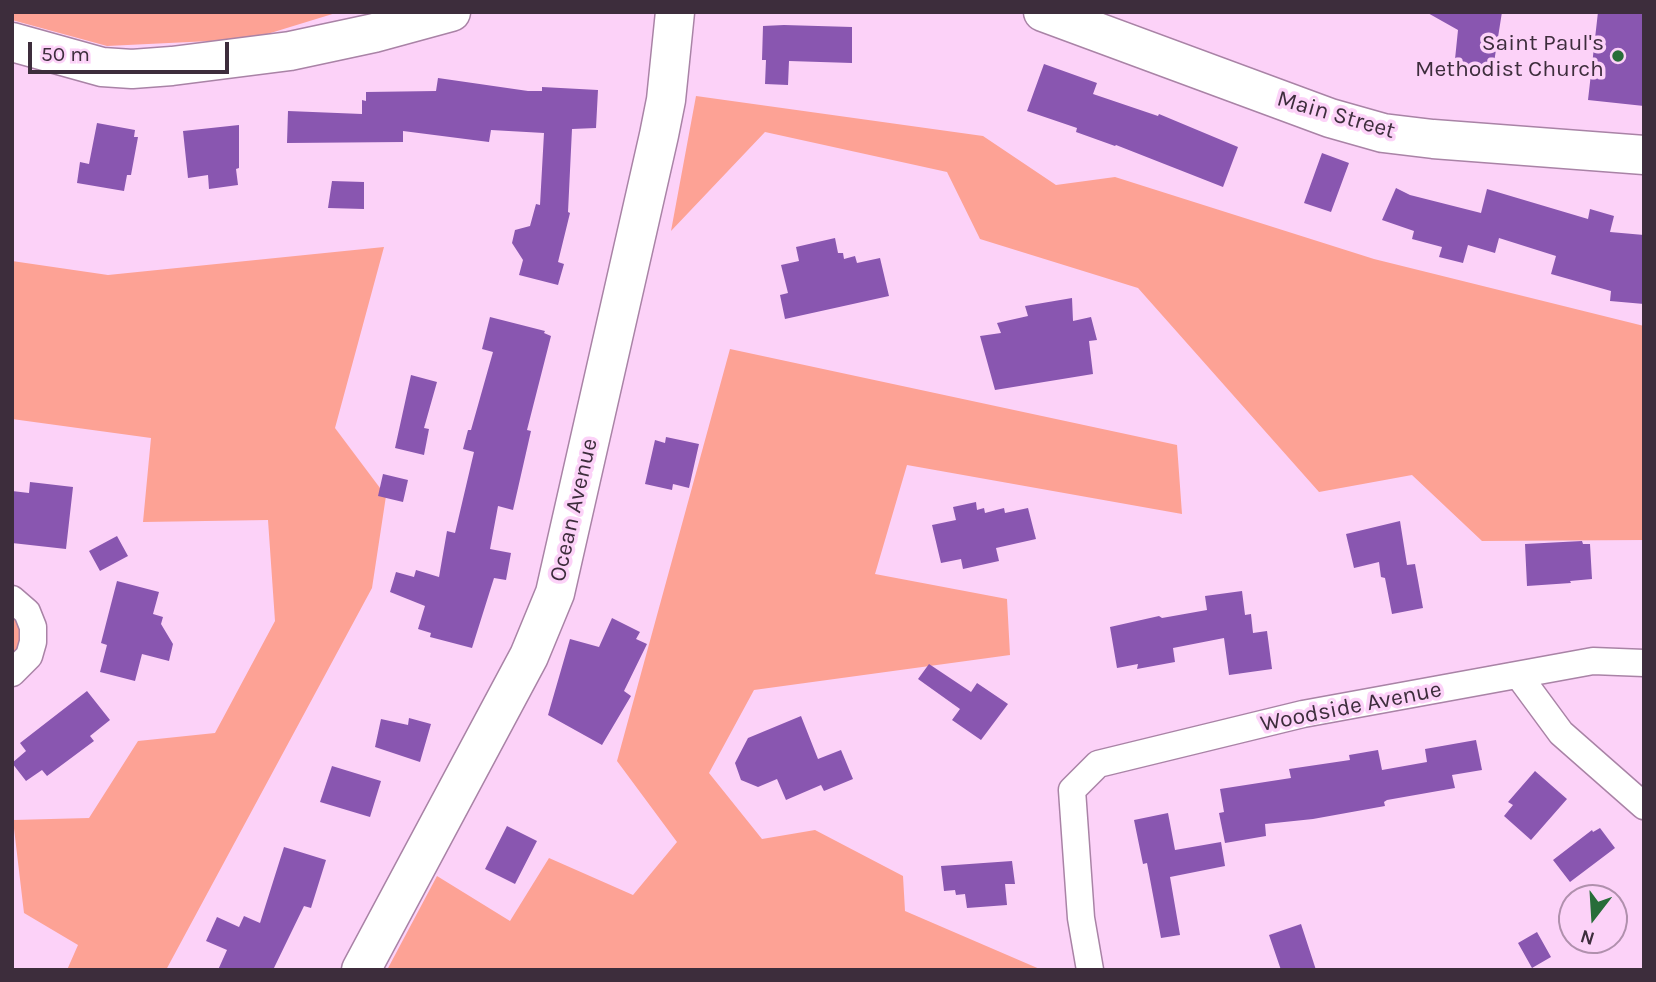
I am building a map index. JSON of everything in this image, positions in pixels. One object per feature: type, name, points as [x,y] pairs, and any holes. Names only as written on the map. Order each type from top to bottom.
[{"type":"main road","points":[[12,42],[102,66],[145,68],[290,51],[374,33],[452,12]]},
{"type":"main road","name":"Ocean Avenue","points":[[361,970],[529,656],[555,593],[659,135],[666,100],[675,12]]},
{"type":"main road","name":"Main Street","points":[[1043,12],[1331,118],[1383,133],[1644,155]]},
{"type":"street","points":[[12,599],[27,612],[33,627],[33,642],[29,656],[12,673]]},
{"type":"street","name":"Woodside Avenue","points":[[1090,970],[1081,918],[1072,790],[1098,764],[1303,714],[1593,661],[1644,663]]},
{"type":"street","points":[[1519,676],[1561,733],[1644,806]]},
{"type":"shaded area","points":[[12,12],[339,12],[251,39],[107,46],[12,20]]},
{"type":"shaded area","points":[[696,96],[983,136],[1056,185],[1115,177],[1374,259],[1644,326],[1644,540],[1482,541],[1412,475],[1319,492],[1138,288],[980,239],[947,172],[765,132],[671,231]]},
{"type":"shaded area","points":[[384,247],[335,428],[386,496],[372,588],[166,970],[67,970],[78,945],[24,913],[13,820],[89,818],[138,741],[215,733],[275,621],[268,520],[143,522],[151,438],[12,419],[12,261],[108,275]]},
{"type":"shaded area","points":[[730,349],[1177,445],[1182,514],[907,465],[875,574],[1007,599],[1010,655],[754,690],[709,773],[762,839],[815,830],[903,876],[905,911],[1042,970],[387,970],[437,876],[510,921],[549,858],[633,895],[677,842],[617,761]]},
{"type":"shaded area","points":[[12,608],[26,639],[12,664]]},
{"type":"building","points":[[1426,12],[1502,12],[1492,75],[1454,69],[1458,30]]},
{"type":"building","name":"Saint Paul's Methodist Church","points":[[1598,12],[1644,12],[1644,106],[1588,100]]},
{"type":"building","points":[[763,26],[852,27],[852,63],[789,61],[788,85],[765,84],[766,60],[762,60]]},
{"type":"building","points":[[1044,64],[1097,83],[1093,94],[1158,116],[1159,114],[1238,147],[1223,187],[1076,132],[1077,128],[1027,111]]},
{"type":"building","points":[[438,78],[528,91],[542,91],[542,87],[598,90],[596,128],[572,129],[570,213],[558,262],[564,264],[558,285],[519,275],[523,260],[512,243],[515,230],[530,226],[536,204],[540,205],[544,133],[491,130],[489,142],[403,131],[403,142],[287,143],[288,111],[362,114],[362,100],[366,101],[366,92],[436,91]]},
{"type":"building","points":[[97,123],[135,130],[134,137],[138,137],[131,175],[127,175],[124,191],[77,183],[80,162],[89,164]]},
{"type":"building","points":[[239,125],[239,168],[236,169],[238,185],[209,189],[208,175],[188,178],[183,131]]},
{"type":"building","points":[[1322,153],[1349,163],[1331,212],[1304,203]]},
{"type":"building","points":[[332,181],[364,182],[364,209],[328,208]]},
{"type":"building","points":[[1396,188],[1410,195],[1481,213],[1487,189],[1588,219],[1590,209],[1614,216],[1610,232],[1644,235],[1644,304],[1610,301],[1611,291],[1551,274],[1556,256],[1499,238],[1495,253],[1468,245],[1463,263],[1439,257],[1442,247],[1412,239],[1414,231],[1382,220]]},
{"type":"building","points":[[835,238],[838,253],[843,253],[844,259],[855,256],[857,263],[880,258],[889,296],[785,319],[780,295],[788,293],[781,265],[799,261],[796,247]]},
{"type":"building","points":[[1072,298],[1073,321],[1091,317],[1097,340],[1089,341],[1093,374],[995,390],[980,336],[1001,333],[997,323],[1028,316],[1025,306]]},
{"type":"building","points":[[490,317],[545,331],[544,333],[551,336],[527,430],[531,431],[513,510],[498,506],[490,549],[511,553],[506,580],[494,578],[472,648],[430,637],[431,633],[418,629],[425,606],[390,592],[396,572],[414,577],[416,570],[439,577],[447,531],[455,533],[474,452],[463,449],[493,352],[482,349]]},
{"type":"building","points":[[411,375],[437,382],[424,428],[429,429],[424,455],[395,448]]},
{"type":"building","points":[[666,437],[699,444],[689,488],[673,484],[672,490],[645,484],[655,440],[665,443]]},
{"type":"building","points":[[383,474],[408,480],[403,502],[378,496]]},
{"type":"building","points":[[30,482],[73,487],[66,549],[12,543],[12,491],[29,493]]},
{"type":"building","points":[[976,502],[977,510],[984,508],[985,513],[1004,508],[1005,513],[1028,508],[1036,539],[996,548],[999,561],[963,569],[961,559],[941,563],[932,525],[956,520],[953,507]]},
{"type":"building","points":[[1400,521],[1407,565],[1415,564],[1423,608],[1392,614],[1379,562],[1354,568],[1346,534]]},
{"type":"building","points":[[117,536],[128,556],[100,571],[89,551]]},
{"type":"building","points":[[1582,541],[1583,544],[1590,544],[1592,579],[1527,586],[1525,544]]},
{"type":"building","points":[[117,581],[159,592],[153,614],[163,617],[161,624],[173,644],[169,661],[142,654],[135,681],[100,672],[107,645],[101,643]]},
{"type":"building","points":[[1242,591],[1245,615],[1251,614],[1253,633],[1267,631],[1272,669],[1229,675],[1224,638],[1173,648],[1175,662],[1137,669],[1138,664],[1117,668],[1110,627],[1159,616],[1162,618],[1207,610],[1205,596]]},
{"type":"building","points":[[612,618],[640,632],[636,639],[647,644],[624,691],[631,696],[602,745],[548,715],[570,639],[599,647]]},
{"type":"building","points":[[929,664],[971,692],[977,683],[1008,704],[981,740],[952,720],[960,709],[918,679]]},
{"type":"building","points":[[87,691],[110,720],[90,736],[94,741],[47,776],[42,770],[26,781],[12,763],[26,751],[20,743]]},
{"type":"building","points":[[801,716],[818,759],[841,750],[853,779],[824,791],[821,785],[786,800],[777,779],[758,787],[741,780],[735,763],[748,738]]},
{"type":"building","points":[[409,718],[431,724],[420,762],[375,747],[381,719],[408,725]]},
{"type":"building","points":[[1476,740],[1482,770],[1452,775],[1455,788],[1387,800],[1384,802],[1385,806],[1313,819],[1265,824],[1266,836],[1225,843],[1219,813],[1224,812],[1220,789],[1291,778],[1289,769],[1350,760],[1349,755],[1378,750],[1382,770],[1427,762],[1425,749]]},
{"type":"building","points":[[332,766],[381,781],[370,817],[320,802]]},
{"type":"building","points":[[1535,771],[1567,799],[1531,840],[1504,816],[1513,805],[1508,802]]},
{"type":"building","points":[[1168,813],[1175,850],[1221,842],[1225,866],[1170,877],[1180,935],[1161,938],[1147,863],[1143,864],[1134,820]]},
{"type":"building","points":[[507,826],[537,841],[515,884],[485,869]]},
{"type":"building","points":[[1600,828],[1615,848],[1570,882],[1553,860],[1592,830],[1593,832]]},
{"type":"building","points":[[284,847],[326,860],[311,908],[304,906],[273,970],[218,970],[227,950],[206,941],[217,917],[239,927],[244,916],[260,923]]},
{"type":"building","points":[[1012,861],[1015,884],[1005,884],[1007,905],[967,908],[965,894],[956,895],[955,890],[944,891],[941,866]]},
{"type":"building","points":[[1301,924],[1316,970],[1281,970],[1269,935]]},
{"type":"building","points":[[1537,932],[1551,957],[1532,968],[1518,943]]},
{"type":"place","name":"Saint Paul's Methodist Church","points":[[1618,56]]}]
